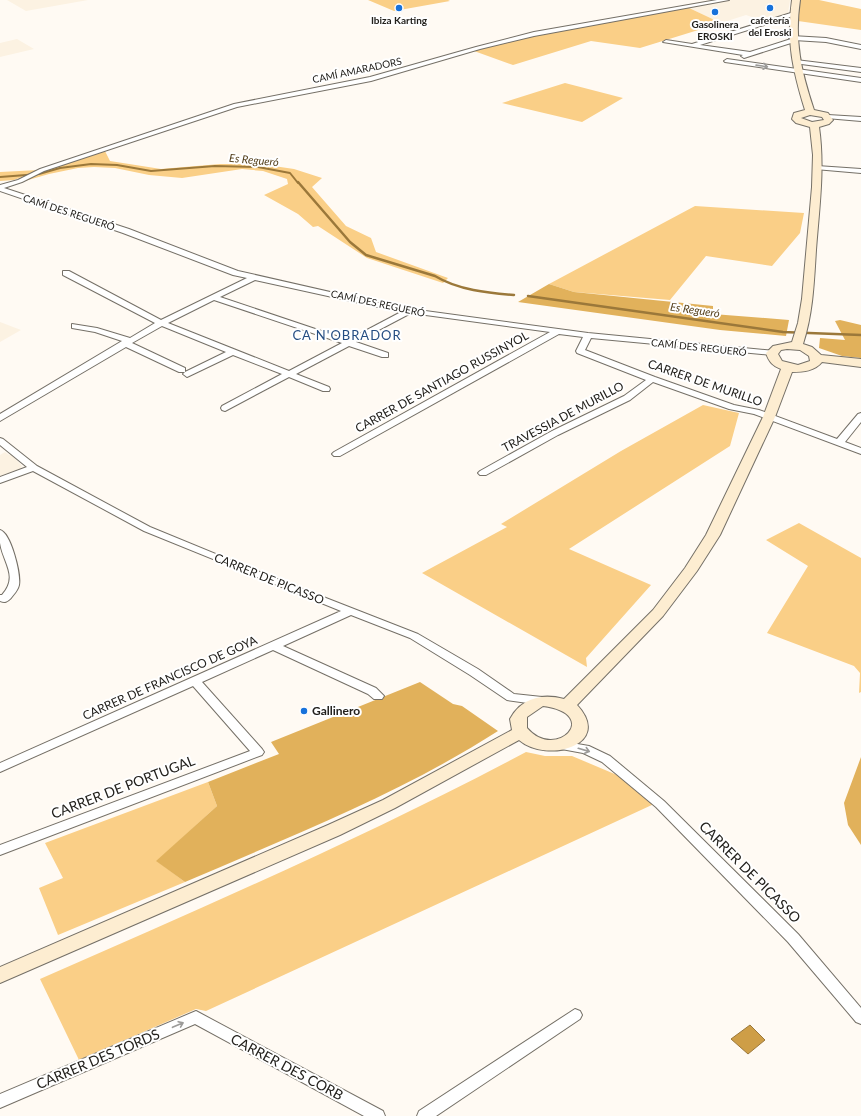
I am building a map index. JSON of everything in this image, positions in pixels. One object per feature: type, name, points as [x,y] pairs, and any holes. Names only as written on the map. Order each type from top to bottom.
[{"type":"main road","points":[[796,0],[792,40],[798,72],[810,112]]},
{"type":"main road","points":[[810,112],[821,114],[828,118],[829,120],[824,123],[814,124],[803,123],[796,119],[795,116],[800,113],[810,112]]},
{"type":"main road","points":[[814,124],[818,168],[809,277],[800,336],[817,358],[861,363]]},
{"type":"main road","points":[[800,336],[777,348],[772,354],[774,360],[777,363],[788,367],[808,367],[813,365],[817,358]]},
{"type":"main road","points":[[567,705],[658,613],[690,571],[713,535],[769,417],[788,367]]},
{"type":"main road","points":[[543,701],[553,701],[567,705],[579,716],[581,728],[575,738],[560,745],[552,746],[534,742],[521,732],[518,725],[518,718],[521,712],[527,707],[543,701]]},
{"type":"main road","points":[[0,976],[348,823],[423,786],[521,732]]},
{"type":"street","name":"CAMÍ AMARADORS","points":[[0,188],[36,172],[236,105],[371,79],[478,48],[534,34],[726,0]]},
{"type":"street","points":[[692,46],[794,14]]},
{"type":"street","points":[[861,47],[826,40],[792,40],[727,61],[861,80]]},
{"type":"street","points":[[666,42],[751,54]]},
{"type":"street","points":[[796,62],[861,70]]},
{"type":"street","points":[[828,118],[861,119]]},
{"type":"street","points":[[818,168],[861,171]]},
{"type":"street","name":"CAMÍ DES REGUERÓ","points":[[0,188],[126,231],[236,273],[409,312],[588,335],[772,354]]},
{"type":"street","points":[[66,273],[161,323],[326,388]]},
{"type":"street","points":[[0,418],[161,323],[254,277]]},
{"type":"street","points":[[214,297],[385,355]]},
{"type":"street","points":[[225,408],[409,312]]},
{"type":"street","points":[[75,326],[97,330],[127,342],[185,372],[233,352]]},
{"type":"street","name":"CARRER DE SANTIAGO RUSSINYOL","points":[[337,454],[558,331]]},
{"type":"street","name":"CARRER DE MURILLO","points":[[588,335],[580,350],[652,379],[732,406],[756,412],[861,452]]},
{"type":"street","name":"TRAVESSIA DE MURILLO","points":[[483,473],[555,433],[627,398],[652,379]]},
{"type":"street","points":[[839,443],[861,416]]},
{"type":"street","name":"CARRER DE PICASSO","points":[[0,441],[34,468],[147,529],[263,577],[414,636],[474,672],[511,697],[543,701]]},
{"type":"street","points":[[0,480],[34,468]]},
{"type":"street","points":[[0,533],[5,543],[14,575],[14,587],[2,599]]},
{"type":"street","name":"CARRER DE FRANCISCO DE GOYA","points":[[0,768],[196,682],[351,611]]},
{"type":"street","points":[[274,646],[372,691],[378,696]]},
{"type":"street","name":"CARRER DE PORTUGAL","points":[[0,850],[258,752],[196,682]]},
{"type":"street","name":"CARRER DE PICASSO","points":[[560,745],[585,749],[606,759],[660,804],[788,932],[861,1018]]},
{"type":"street","points":[[424,1116],[574,1015]]},
{"type":"street","name":"CARRER DES TORDS","points":[[0,1101],[196,1018]]},
{"type":"street","name":"CARRER DES CORB","points":[[196,1018],[378,1116]]},
{"type":"shaded area","points":[[7,0],[88,0],[26,11]]},
{"type":"shaded area","name":"Ibiza Karting","points":[[368,0],[448,0],[450,1],[394,11]]},
{"type":"shaded area","points":[[710,0],[790,0],[788,13],[763,21],[746,15],[721,23],[683,5]]},
{"type":"shaded area","points":[[800,0],[819,0],[861,9],[861,30],[798,21]]},
{"type":"shaded area","points":[[687,7],[721,23],[640,48],[591,41],[513,65],[474,51],[540,34]]},
{"type":"shaded area","points":[[17,39],[34,49],[0,57],[0,43]]},
{"type":"shaded area","points":[[565,83],[623,98],[582,122],[502,103]]},
{"type":"shaded area","points":[[105,151],[110,161],[161,169],[220,164],[260,164],[294,169],[322,178],[312,187],[346,226],[371,238],[376,252],[448,278],[443,283],[367,258],[318,226],[313,227],[298,214],[264,195],[288,184],[287,179],[263,171],[242,169],[182,178],[149,175],[115,168],[94,167],[78,168],[49,174],[4,187],[37,173]]},
{"type":"shaded area","points":[[39,170],[14,180],[0,181],[0,172]]},
{"type":"shaded area","points":[[695,206],[804,213],[800,233],[772,266],[706,256],[670,300],[574,292],[549,284]]},
{"type":"shaded area","points":[[549,284],[574,292],[713,306],[713,314],[789,320],[786,336],[720,330],[518,302]]},
{"type":"shaded area","points":[[840,320],[861,325],[861,358],[842,356],[819,348],[820,338],[845,340],[835,321]]},
{"type":"shaded area","points":[[0,322],[21,330],[0,342]]},
{"type":"shaded area","points":[[703,405],[739,413],[730,446],[569,549],[651,585],[586,658],[587,667],[422,573],[507,527],[501,524],[621,451]]},
{"type":"shaded area","points":[[5,452],[9,455],[11,454],[22,466],[20,469],[0,476],[0,455]]},
{"type":"shaded area","points":[[799,523],[861,558],[861,692],[859,693],[860,673],[854,666],[767,633],[808,566],[766,540]]},
{"type":"shaded area","points":[[420,682],[453,704],[462,706],[498,731],[423,775],[384,794],[305,831],[185,882],[156,861],[217,806],[208,782],[279,754],[271,742]]},
{"type":"shaded area","points":[[526,752],[545,756],[572,756],[617,775],[654,804],[206,1011],[196,1009],[79,1060],[40,979],[224,898],[346,842]]},
{"type":"shaded area","points":[[861,757],[861,845],[848,825],[844,803]]},
{"type":"shaded area","points":[[208,782],[217,806],[157,861],[185,882],[58,935],[39,888],[63,878],[45,843]]},
{"type":"shaded area","points":[[750,1025],[765,1040],[748,1054],[731,1039]]},
{"type":"waterway","name":"Es Regueró","points":[[0,177],[39,174],[60,168],[91,164],[117,165],[151,171],[215,166],[258,167],[290,173],[298,183]]},
{"type":"waterway","name":"Es Regueró","points":[[298,182],[350,242],[366,255],[435,276],[463,288],[514,295]]},
{"type":"waterway","name":"Es Regueró","points":[[528,296],[783,332],[861,335]]},
{"type":"place","name":"Ibiza Karting","points":[[399,8]]},
{"type":"place","name":"cafetería del Eroski","points":[[770,8]]},
{"type":"place","name":"Gasolinera EROSKI","points":[[715,12]]},
{"type":"place","name":"Gallinero","points":[[304,711]]},
{"type":"district","name":"CA N'OBRADOR","points":[[347,335]]}]
